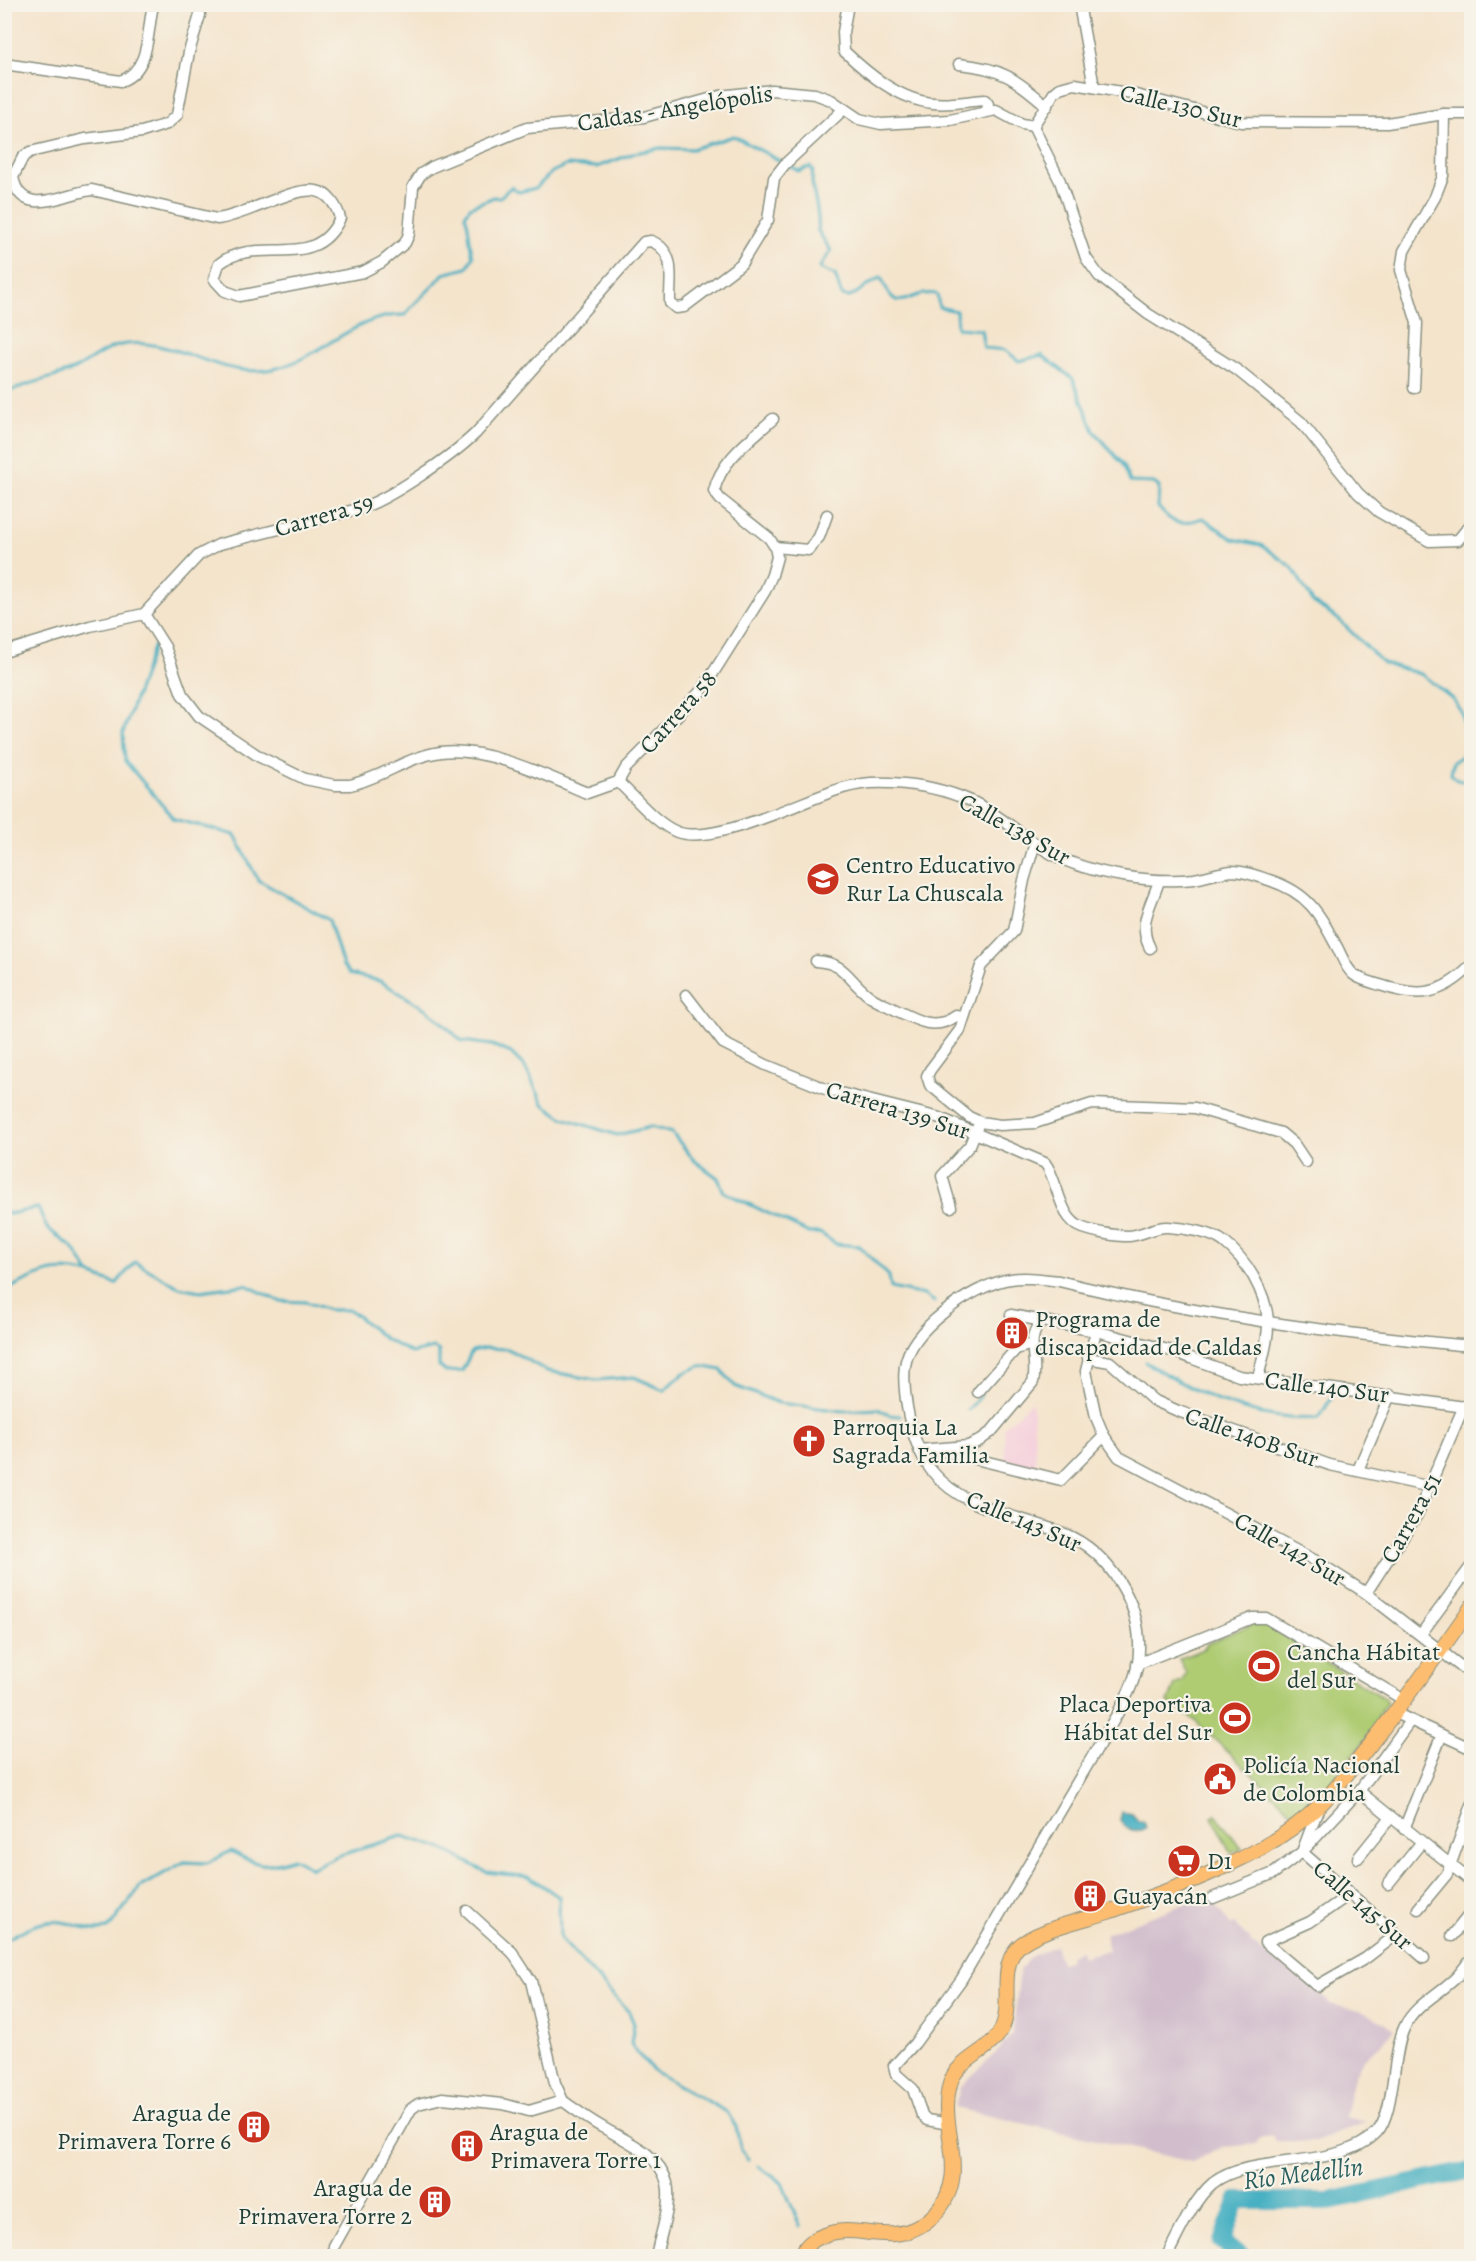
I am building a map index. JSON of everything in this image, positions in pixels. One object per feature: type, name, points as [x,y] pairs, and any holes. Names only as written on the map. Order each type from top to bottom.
[{"type":"main road","points":[[801,2256],[813,2239],[835,2230],[850,2229],[893,2235],[911,2231],[934,2214],[948,2193],[954,2174],[949,2124],[950,2083],[956,2072],[1001,2032],[1007,2018],[1010,1960],[1025,1941],[1231,1864],[1274,1839],[1320,1805],[1395,1713],[1472,1606]]},
{"type":"street","points":[[4,64],[121,81],[133,76],[140,69],[155,4]]},
{"type":"street","name":"Caldas - Angelópolis","points":[[199,4],[200,15],[189,52],[177,115],[167,124],[155,129],[85,139],[30,152],[23,157],[13,177],[19,191],[31,199],[46,203],[80,191],[92,190],[217,219],[234,217],[297,193],[316,191],[327,196],[337,207],[340,218],[334,230],[315,246],[235,254],[219,264],[214,279],[218,286],[239,296],[363,272],[382,262],[405,243],[409,234],[413,187],[420,174],[527,128],[644,117],[720,96],[772,90],[815,94],[831,100],[859,119],[881,124],[950,120],[987,111]]},
{"type":"street","points":[[848,4],[843,32],[844,51],[883,84],[914,99],[933,103],[985,100],[988,104],[987,111],[998,111],[1022,124],[1033,126],[1060,181],[1086,258],[1099,276],[1148,314],[1237,370],[1301,422],[1358,493],[1379,512],[1430,541],[1458,540],[1472,523]]},
{"type":"street","points":[[1078,5],[1094,87]]},
{"type":"street","points":[[959,64],[990,67],[1028,90],[1047,106]]},
{"type":"street","name":"Calle 130 Sur","points":[[1033,126],[1054,93],[1067,85],[1094,87],[1241,122],[1387,123],[1444,114],[1471,114]]},
{"type":"street","points":[[1471,114],[1472,108]]},
{"type":"street","name":"Carrera 59","points":[[144,614],[199,555],[220,544],[244,537],[374,504],[462,446],[489,419],[537,361],[644,242],[651,241],[663,248],[671,268],[670,303],[676,308],[684,307],[741,264],[768,220],[774,178],[785,164],[844,109]]},
{"type":"street","points":[[1414,388],[1418,323],[1401,270],[1404,251],[1435,197],[1443,176],[1444,114]]},
{"type":"street","points":[[773,419],[728,461],[718,476],[714,491],[720,500],[769,537],[775,547],[808,550],[819,537],[827,514]]},
{"type":"street","name":"Carrera 58","points":[[618,782],[626,768],[703,689],[720,666],[765,591],[777,557],[775,547]]},
{"type":"street","points":[[4,652],[90,626],[144,614],[165,647],[182,694],[199,716],[260,757],[305,779],[334,785],[350,785],[441,752],[462,753],[531,769],[587,793],[618,782]]},
{"type":"street","name":"Calle 138 Sur","points":[[618,782],[661,822],[687,835],[705,833],[760,819],[844,788],[868,783],[931,787],[973,801],[1053,855],[1086,867],[1160,880],[1195,879],[1223,872],[1242,871],[1287,886],[1303,895],[1314,908],[1353,974],[1398,990],[1425,994],[1435,991],[1472,965]]},
{"type":"street","points":[[1035,843],[1024,880],[1014,931],[981,966],[960,1030],[930,1070],[928,1081],[969,1117],[980,1122],[1000,1125],[1035,1123],[1092,1104],[1195,1108],[1281,1133],[1294,1144],[1306,1162]]},
{"type":"street","points":[[1150,948],[1143,934],[1144,926],[1160,880]]},
{"type":"street","points":[[816,962],[840,966],[869,997],[917,1022],[936,1024],[948,1022],[956,1016],[963,1017]]},
{"type":"street","name":"Carrera 139 Sur","points":[[686,995],[723,1043],[766,1065],[828,1090],[940,1118],[1046,1163],[1052,1172],[1058,1195],[1072,1220],[1082,1228],[1128,1236],[1166,1227],[1213,1236],[1224,1241],[1255,1279],[1268,1321]]},
{"type":"street","points":[[951,1207],[942,1176],[970,1145],[980,1122]]},
{"type":"street","name":"Calle 143 Sur","points":[[949,2124],[927,2120],[922,2115],[913,2089],[896,2074],[894,2066],[915,2043],[961,1980],[1115,1718],[1134,1680],[1139,1639],[1134,1611],[1118,1580],[1093,1551],[1064,1533],[971,1502],[943,1482],[919,1450],[912,1433],[906,1395],[905,1366],[908,1355],[925,1330],[954,1305],[1005,1280],[1036,1278],[1059,1281],[1168,1306],[1268,1321]]},
{"type":"street","name":"Calle 140 Sur","points":[[1011,1315],[1096,1331],[1172,1351],[1239,1376],[1468,1407]]},
{"type":"street","points":[[919,1450],[968,1446],[991,1432],[1033,1382],[1035,1374],[1032,1344],[1034,1332],[1043,1321]]},
{"type":"street","points":[[1258,1378],[1268,1321],[1386,1338],[1460,1345],[1472,1344]]},
{"type":"street","points":[[939,1450],[1061,1480],[1104,1436],[1096,1417],[1086,1371],[1096,1331]]},
{"type":"street","points":[[978,1392],[1016,1349],[1032,1344]]},
{"type":"street","name":"Calle 140B Sur","points":[[1088,1358],[1110,1362],[1153,1400],[1178,1411],[1330,1465],[1431,1487]]},
{"type":"street","points":[[1358,1470],[1389,1395]]},
{"type":"street","name":"Carrera 51","points":[[1366,1593],[1400,1545],[1431,1487],[1468,1407]]},
{"type":"street","name":"Calle 142 Sur","points":[[1104,1436],[1119,1456],[1306,1556],[1366,1593],[1464,1669],[1472,1671]]},
{"type":"street","points":[[1421,1634],[1472,1565]]},
{"type":"street","points":[[1137,1664],[1252,1618],[1266,1618],[1404,1700]]},
{"type":"street","points":[[1395,1713],[1441,1737],[1472,1749]]},
{"type":"street","points":[[1213,1898],[1274,1873],[1302,1852],[1359,1791],[1410,1721]]},
{"type":"street","points":[[1404,1829],[1441,1737]]},
{"type":"street","points":[[1359,1791],[1472,1882]]},
{"type":"street","points":[[1302,1852],[1320,1805]]},
{"type":"street","points":[[1418,1909],[1447,1874],[1472,1805]]},
{"type":"street","points":[[1358,1858],[1390,1818]]},
{"type":"street","points":[[1388,1884],[1421,1843]]},
{"type":"street","name":"Calle 145 Sur","points":[[1302,1852],[1424,1958]]},
{"type":"street","points":[[1350,1894],[1310,1922],[1265,1942],[1317,1986],[1366,1958],[1396,1935]]},
{"type":"street","points":[[467,1911],[512,1952],[531,1981],[555,2083],[563,2102],[630,2142],[654,2161],[662,2171],[667,2184],[667,2197],[656,2256]]},
{"type":"street","points":[[1452,1936],[1472,1911]]},
{"type":"street","points":[[1167,2256],[1210,2186],[1226,2175],[1324,2156],[1360,2145],[1379,2130],[1391,2095],[1399,2043],[1405,2025],[1426,2001],[1452,1982],[1472,1958]]},
{"type":"street","points":[[334,2246],[411,2109],[418,2104],[442,2098],[502,2104],[529,2111],[563,2102]]},
{"type":"shaded area","points":[[1032,1401],[1036,1468],[1005,1460],[1004,1428]]},
{"type":"shaded area","points":[[1208,1895],[1231,1926],[1234,1924],[1251,1940],[1250,1942],[1325,1997],[1330,2004],[1363,2012],[1394,2028],[1383,2043],[1363,2060],[1354,2076],[1345,2117],[1366,2122],[1315,2142],[1275,2141],[1272,2135],[1260,2138],[1256,2144],[1223,2147],[1192,2162],[955,2108],[960,2087],[1000,2049],[1013,2032],[1020,1970],[1030,1957],[1055,1946],[1061,1963],[1070,1960],[1069,1955],[1080,1951],[1082,1957],[1109,1950],[1105,1934]]},
{"type":"green space","points":[[1260,1621],[1384,1698],[1387,1704],[1377,1716],[1377,1726],[1322,1793],[1296,1816],[1194,1720],[1168,1702],[1175,1685],[1182,1681],[1186,1673],[1179,1659],[1205,1648],[1207,1643]]},
{"type":"green space","points":[[1216,1815],[1242,1849],[1231,1853],[1212,1817]]},
{"type":"water","points":[[1122,1812],[1132,1814],[1139,1822],[1144,1822],[1146,1828],[1135,1831],[1126,1827],[1120,1821]]},
{"type":"waterway","points":[[4,394],[73,370],[108,349],[129,344],[145,344],[169,349],[216,364],[247,370],[281,367],[296,361],[356,327],[388,316],[405,315],[443,274],[467,268],[473,256],[465,215],[470,207],[494,197],[499,198],[511,187],[519,192],[536,188],[552,172],[567,165],[597,167],[635,153],[660,148],[692,149],[734,136],[782,162]]},
{"type":"waterway","points":[[788,165],[798,171],[810,167],[813,170],[818,231],[831,251],[819,268],[835,275],[842,296],[850,297],[881,277],[887,290],[893,298],[898,300],[918,295],[937,294],[939,307],[956,311],[957,328],[981,330],[984,348],[1005,350],[1019,361],[1042,355],[1073,379],[1094,431],[1124,466],[1130,482],[1154,483],[1159,487],[1158,507],[1169,518],[1178,523],[1203,518],[1233,539],[1261,545],[1292,567],[1313,602],[1338,619],[1383,663],[1421,674],[1453,699],[1462,714],[1467,752],[1453,762],[1451,774],[1457,780],[1472,782]]},
{"type":"waterway","points":[[154,645],[123,733],[125,761],[174,819],[235,835],[258,880],[329,920],[343,966],[350,974],[380,981],[429,1011],[462,1041],[492,1045],[511,1053],[525,1067],[543,1104],[563,1118],[617,1135],[651,1127],[672,1133],[695,1161],[718,1178],[724,1192],[809,1233],[820,1233],[836,1244],[859,1246],[889,1276],[891,1288],[924,1295],[935,1302]]},
{"type":"waterway","points":[[4,1213],[38,1208],[47,1228],[73,1248],[90,1274],[116,1284],[135,1262],[179,1287],[200,1291],[246,1285],[279,1301],[306,1302],[329,1310],[350,1310],[385,1339],[412,1353],[434,1348],[439,1351],[439,1366],[446,1372],[462,1371],[472,1351],[486,1348],[508,1349],[547,1371],[596,1380],[634,1377],[664,1390],[684,1373],[700,1366],[721,1370],[735,1386],[779,1403],[843,1411],[878,1409],[889,1415],[900,1416]]},
{"type":"waterway","points":[[4,1291],[36,1276],[55,1271],[77,1271],[90,1274]]},
{"type":"waterway","points":[[1145,1362],[1206,1395],[1250,1411],[1273,1416],[1319,1418],[1332,1397]]},
{"type":"waterway","points":[[968,1410],[981,1395]]},
{"type":"waterway","points":[[4,1941],[17,1933],[46,1922],[69,1923],[94,1930],[108,1929],[140,1887],[184,1862],[207,1863],[231,1851],[261,1864],[275,1864],[293,1858],[312,1868],[337,1856],[402,1836],[441,1848],[486,1872],[530,1877],[559,1897],[560,1938],[629,2012],[634,2024],[631,2044],[636,2052],[655,2072],[727,2112],[736,2127],[741,2150],[748,2159]]},
{"type":"waterway","points":[[758,2166],[782,2183],[800,2226]]},
{"type":"waterway","name":"Río Medellín","points":[[1241,2256],[1222,2241],[1237,2201],[1329,2201],[1472,2170]]},
{"type":"waterway","points":[[815,2246],[818,2256]]},
{"type":"place","name":"Centro Educativo Rur La Chuscala","points":[[823,879]]},
{"type":"place","name":"Programa de discapacidad de Caldas","points":[[1012,1333]]},
{"type":"place","name":"Parroquia La Sagrada Familia","points":[[809,1441]]},
{"type":"place","name":"Cancha Hábitat del Sur","points":[[1264,1666]]},
{"type":"place","name":"Placa Deportiva Hábitat del Sur","points":[[1235,1718]]},
{"type":"place","name":"Policía Nacional de Colombia","points":[[1220,1779]]},
{"type":"place","name":"D1","points":[[1184,1861]]},
{"type":"place","name":"Guayacán","points":[[1090,1896]]},
{"type":"place","name":"Aragua de Primavera Torre 6","points":[[254,2127]]},
{"type":"place","name":"Aragua de Primavera Torre 1","points":[[467,2146]]},
{"type":"place","name":"Aragua de Primavera Torre 2","points":[[435,2202]]}]
